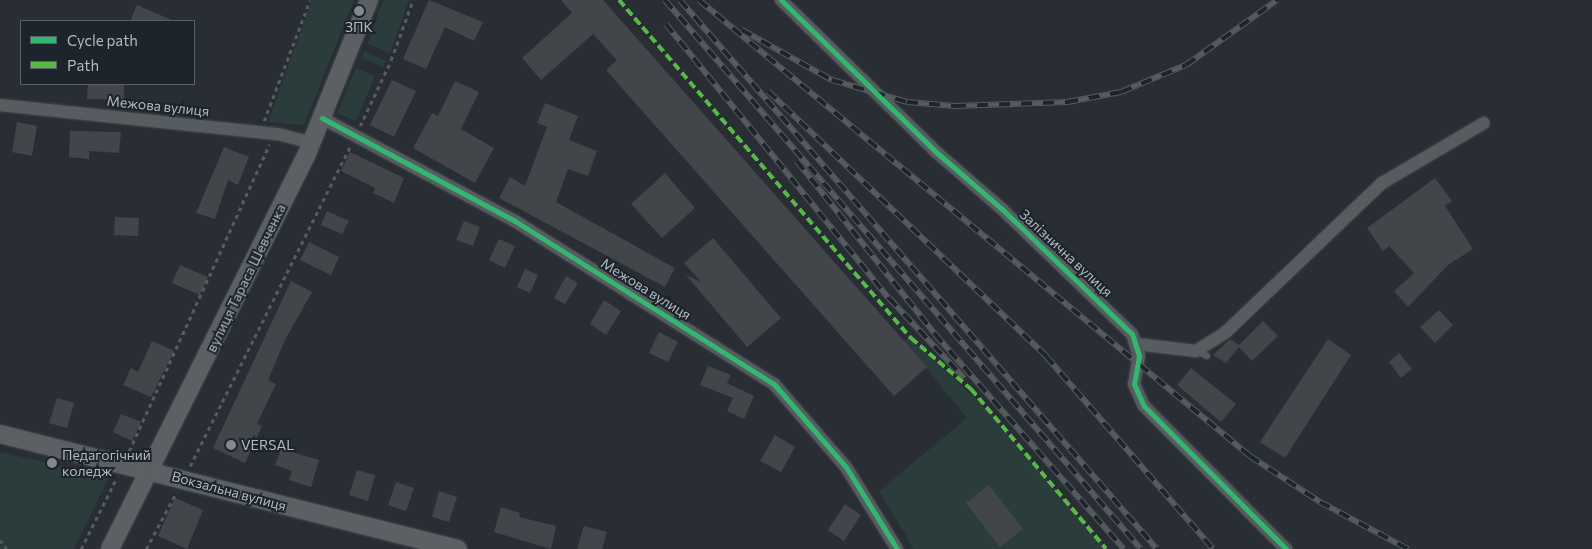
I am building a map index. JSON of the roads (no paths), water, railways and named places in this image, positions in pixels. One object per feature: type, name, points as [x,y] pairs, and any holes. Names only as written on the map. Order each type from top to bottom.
[{"type":"main road","name":"вулиця Тараса Шевченка","points":[[110,549],[312,143],[369,0]]},
{"type":"main road","name":"Вокзальна вулиця","points":[[0,434],[124,463],[458,549]]},
{"type":"street","name":"Залізнична вулиця","points":[[781,0],[935,150],[1114,314],[1137,344]]},
{"type":"street","name":"Межова вулиця","points":[[0,104],[260,132],[312,143]]},
{"type":"street","name":"Межова вулиця","points":[[322,118],[515,221],[774,384],[846,467],[897,549]]},
{"type":"street","points":[[1286,549],[1144,406],[1134,384],[1137,344],[1201,354],[1382,183],[1484,123]]},
{"type":"railway","points":[[665,0],[1141,549]]},
{"type":"railway","points":[[680,0],[1157,549]]},
{"type":"railway","points":[[699,0],[1250,456],[1320,502],[1408,549]]},
{"type":"railway","points":[[742,30],[832,80],[907,102],[955,106],[1067,102],[1121,92],[1186,65],[1277,0]]},
{"type":"railway","points":[[666,24],[889,298],[964,378]]},
{"type":"railway","points":[[768,91],[1046,356],[1213,549]]},
{"type":"railway","points":[[797,161],[935,334],[1124,549]]},
{"type":"place","name":"ЗПК","points":[[359,11]]},
{"type":"place","name":"VERSAL","points":[[231,445]]},
{"type":"place","name":"Педагогічний коледж","points":[[52,463]]}]
